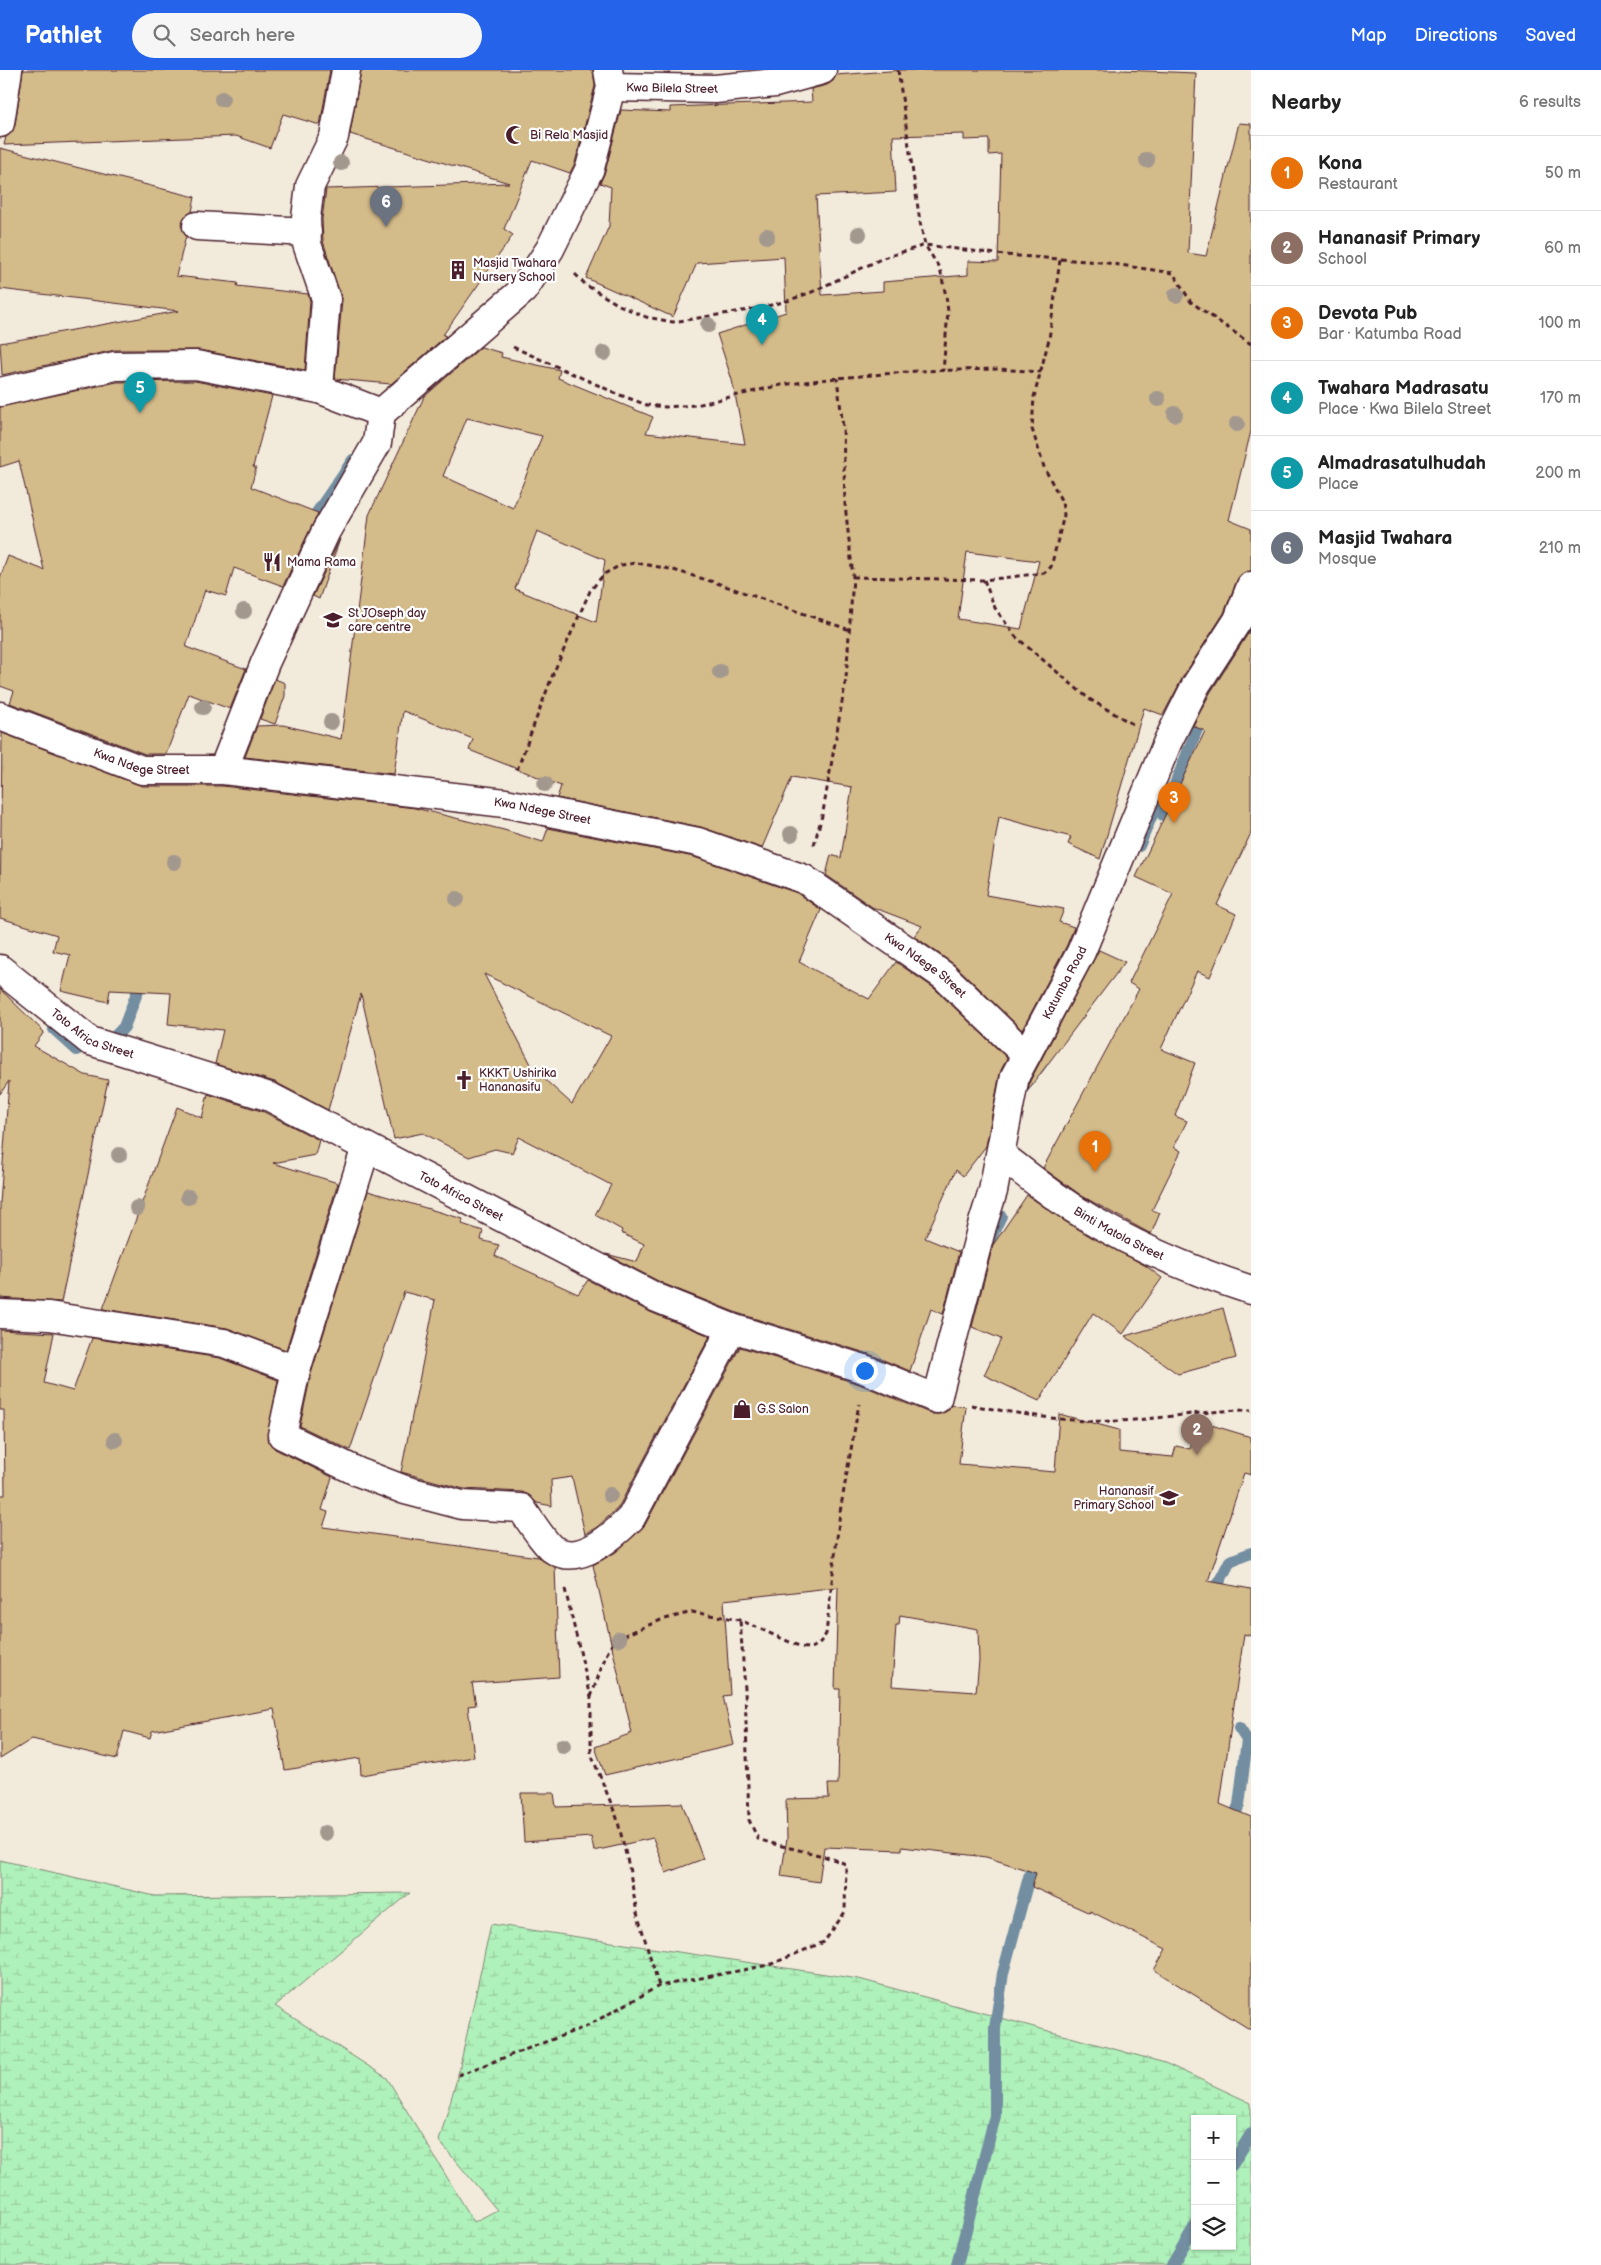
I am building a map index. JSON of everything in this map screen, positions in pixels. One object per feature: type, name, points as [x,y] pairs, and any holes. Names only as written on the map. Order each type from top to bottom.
[{"type":"street","points":[[0,123],[8,70]]},
{"type":"street","points":[[319,389],[326,299],[307,244],[306,218],[310,186],[334,137],[346,70]]},
{"type":"street","name":"Kwa Bilela Street","points":[[609,79],[715,89],[775,82],[822,70]]},
{"type":"street","points":[[223,770],[265,663],[326,531],[377,444],[381,413],[478,331],[523,290],[550,250],[590,168],[609,79]]},
{"type":"street","points":[[197,226],[307,232]]},
{"type":"street","points":[[0,392],[115,366],[196,365],[319,389],[381,413]]},
{"type":"street","name":"Katumba Road","points":[[937,1399],[1001,1155],[1004,1123],[1015,1076],[1044,1025],[1081,952],[1168,741],[1196,685],[1238,620],[1251,586]]},
{"type":"street","name":"Kwa Ndege Street","points":[[0,716],[142,770],[223,770],[505,803],[698,842],[804,878],[944,976],[1026,1055]]},
{"type":"street","name":"Toto Africa Street","points":[[0,969],[90,1041],[270,1097],[657,1298],[732,1328],[864,1369],[937,1399]]},
{"type":"street","points":[[366,1147],[296,1370],[282,1435],[358,1472],[405,1490],[462,1505],[520,1508],[553,1550],[567,1554],[588,1551],[612,1537],[631,1518],[732,1328]]},
{"type":"street","name":"Binti Matola Street","points":[[1001,1155],[1066,1203],[1099,1224],[1163,1257],[1251,1290]]},
{"type":"street","points":[[0,1314],[48,1316],[224,1343],[296,1370]]},
{"type":"path","points":[[898,70],[910,167],[925,245],[940,269],[946,296],[948,311],[943,372]]},
{"type":"path","points":[[550,250],[586,285],[619,305],[646,317],[673,322],[715,316],[787,301],[812,292],[883,258],[925,245],[1167,271],[1173,273],[1190,302],[1251,344]]},
{"type":"path","points":[[853,577],[984,580],[1044,573],[1051,568],[1064,515],[1062,502],[1044,467],[1032,429],[1034,397],[1049,339],[1060,260]]},
{"type":"path","points":[[478,331],[647,406],[696,405],[781,384],[837,378],[998,369],[1041,372]]},
{"type":"path","points":[[804,878],[823,812],[846,679],[850,630],[853,577],[845,504],[842,427],[837,378]]},
{"type":"path","points":[[505,803],[553,674],[590,592],[604,574],[621,565],[636,563],[718,583],[850,630]]},
{"type":"path","points":[[984,580],[995,608],[1016,637],[1037,656],[1089,698],[1138,727],[1168,741]]},
{"type":"path","points":[[591,1697],[606,1655],[615,1639],[661,1620],[692,1612],[740,1620],[801,1647],[809,1649],[818,1645],[826,1634],[840,1512],[864,1369]]},
{"type":"path","points":[[937,1399],[1048,1419],[1076,1421],[1118,1421],[1206,1411],[1251,1410]]},
{"type":"path","points":[[553,1550],[572,1614],[591,1697],[591,1754],[616,1818],[629,1867],[637,1913],[659,1986]]},
{"type":"path","points":[[458,2075],[585,2027],[659,1986],[769,1965],[824,1942],[845,1912],[846,1864],[822,1854],[780,1846],[758,1839],[749,1820],[745,1689],[740,1620]]},
{"type":"green space","points":[[0,1860],[155,1896],[410,1893],[275,2006],[387,2078],[474,2222],[497,2210],[439,2141],[458,2075],[491,1924],[859,1979],[1165,2063],[1251,2103],[1251,2265],[0,2265]]},
{"type":"building","points":[[23,70],[330,70],[320,125],[283,114],[270,148],[236,136],[4,145],[6,137],[12,132],[15,125]]},
{"type":"building","points":[[361,70],[593,70],[595,86],[575,163],[570,173],[532,160],[504,229],[513,235],[443,335],[446,336],[391,384],[335,379],[342,300],[323,241],[322,219],[326,189],[509,183],[350,134]]},
{"type":"building","points":[[903,70],[1122,70],[1196,73],[1188,253],[1206,256],[1239,123],[1251,124],[1251,431],[1229,520],[1251,529],[1251,571],[1242,574],[1237,580],[1224,613],[1183,677],[1163,715],[1144,708],[1100,859],[1068,844],[1071,837],[999,817],[986,895],[1064,909],[1059,922],[1074,927],[1067,945],[1022,1030],[955,965],[914,936],[922,926],[872,907],[826,875],[831,855],[841,858],[852,787],[792,777],[762,848],[701,827],[557,798],[561,786],[469,750],[473,739],[403,711],[394,774],[245,757],[257,726],[283,725],[341,739],[369,515],[424,397],[481,347],[502,353],[501,357],[560,370],[558,378],[653,417],[646,433],[745,444],[732,380],[717,334],[786,312],[784,257],[697,263],[673,317],[586,278],[609,226],[611,187],[600,183],[605,172],[621,110],[670,112],[670,107],[812,102],[811,89],[827,85],[833,81],[836,75]],"holes":[[[964,134],[964,140],[989,139],[989,155],[1001,154],[998,262],[968,261],[968,275],[883,282],[883,291],[822,295],[816,196],[896,192],[893,136]],[[467,418],[542,436],[513,508],[443,476]],[[537,531],[605,560],[596,622],[515,589]],[[967,552],[1039,561],[1021,629],[958,619]]]},
{"type":"building","points":[[0,148],[195,197],[192,212],[184,217],[181,225],[186,236],[176,276],[238,283],[237,286],[308,294],[310,301],[305,370],[199,350],[115,350],[2,375],[0,343],[179,311],[0,289]]},
{"type":"building","points":[[195,381],[272,396],[253,467],[256,468],[251,487],[318,513],[283,586],[234,568],[226,596],[205,590],[186,647],[246,669],[230,709],[189,694],[166,754],[145,754],[10,703],[14,691],[0,686],[0,578],[8,556],[44,570],[19,461],[0,467],[0,407],[117,382]]},
{"type":"building","points":[[340,539],[319,599],[313,596]]},
{"type":"building","points":[[1251,629],[1251,833],[1217,905],[1236,914],[1210,977],[1197,971],[1161,1049],[1195,1063],[1175,1116],[1187,1121],[1174,1147],[1181,1151],[1152,1210],[1160,1213],[1151,1234],[1082,1196],[1043,1168],[1139,989],[1129,983],[1173,894],[1136,877],[1205,731],[1193,726],[1210,693]]},
{"type":"building","points":[[275,679],[285,683],[285,696],[275,724],[260,719]]},
{"type":"building","points":[[2,733],[142,786],[222,786],[415,808],[504,830],[543,842],[548,828],[694,857],[797,893],[821,910],[799,962],[869,999],[896,962],[934,988],[1007,1058],[1000,1073],[986,1146],[963,1176],[956,1170],[925,1238],[959,1252],[943,1314],[931,1309],[910,1371],[869,1354],[737,1313],[664,1284],[606,1254],[637,1262],[644,1244],[621,1233],[622,1230],[595,1215],[611,1185],[519,1137],[512,1153],[495,1149],[469,1157],[423,1133],[394,1139],[361,994],[328,1110],[275,1082],[215,1064],[223,1030],[168,1024],[171,993],[110,990],[108,1002],[61,991],[70,955],[53,951],[57,935],[0,918]],"holes":[[[484,974],[611,1036],[572,1104],[534,1070]]]},
{"type":"building","points":[[1099,950],[1125,962],[1028,1090],[1030,1081]]},
{"type":"building","points":[[0,989],[44,1032],[34,1046],[85,1075],[108,1080],[61,1302],[0,1298],[0,1204],[9,1081],[0,1094]]},
{"type":"building","points":[[208,1094],[264,1112],[319,1140],[315,1155],[273,1163],[338,1183],[286,1350],[227,1328],[103,1309],[177,1107],[202,1118]]},
{"type":"building","points":[[368,1191],[463,1219],[462,1224],[483,1231],[481,1240],[499,1245],[495,1256],[578,1294],[588,1280],[650,1312],[710,1336],[618,1508],[597,1527],[585,1534],[572,1477],[551,1480],[552,1506],[537,1503],[529,1495],[522,1492],[464,1489],[401,1472],[435,1300],[404,1292],[350,1450],[300,1426],[311,1374]]},
{"type":"building","points":[[1027,1195],[1066,1222],[1146,1266],[1162,1278],[1123,1334],[1093,1313],[1039,1401],[984,1375],[1001,1339],[972,1327],[993,1245]]},
{"type":"building","points":[[1223,1308],[1236,1358],[1178,1374],[1125,1336]]},
{"type":"building","points":[[0,1330],[54,1333],[44,1383],[73,1391],[92,1338],[220,1358],[278,1380],[267,1439],[275,1449],[332,1477],[322,1510],[328,1512],[323,1527],[538,1557],[555,1567],[559,1677],[472,1683],[476,1705],[468,1706],[474,1757],[361,1775],[360,1758],[285,1770],[274,1709],[152,1731],[150,1738],[124,1731],[117,1759],[32,1739],[0,1759],[0,1495],[5,1495],[4,1410],[0,1410]]},
{"type":"building","points":[[740,1347],[859,1384],[932,1414],[940,1414],[947,1411],[951,1405],[966,1407],[959,1464],[1055,1472],[1059,1414],[1119,1430],[1119,1452],[1173,1457],[1176,1446],[1190,1449],[1198,1421],[1251,1437],[1251,1475],[1244,1473],[1208,1581],[1251,1589],[1251,1636],[1244,1634],[1220,1804],[1251,1817],[1251,2030],[1154,1970],[1166,1949],[1090,1911],[1090,1913],[1032,1887],[1036,1873],[986,1857],[902,1847],[902,1850],[824,1847],[819,1882],[781,1876],[787,1838],[786,1799],[829,1798],[828,1784],[838,1784],[840,1689],[835,1689],[838,1587],[724,1600],[730,1695],[723,1696],[734,1745],[605,1775],[595,1747],[632,1733],[593,1565],[616,1552],[645,1525]],"holes":[[[900,1615],[978,1629],[979,1661],[976,1692],[892,1686],[896,1625],[899,1625]]]},
{"type":"building","points":[[521,1793],[554,1793],[556,1807],[682,1803],[703,1859],[666,1873],[653,1838],[594,1851],[591,1837],[524,1842]]},
{"type":"waterway","points":[[295,570],[314,517],[353,460]]},
{"type":"waterway","points":[[1163,815],[1215,684],[1251,625]]},
{"type":"waterway","points":[[1139,846],[1163,789]]},
{"type":"waterway","points":[[106,1046],[124,1027],[143,977]]},
{"type":"waterway","points":[[1050,1045],[1081,979]]},
{"type":"waterway","points":[[54,1029],[77,1050]]},
{"type":"waterway","points":[[1018,1095],[1042,1063]]},
{"type":"waterway","points":[[990,1239],[1001,1216]]},
{"type":"waterway","points":[[1211,1598],[1230,1561],[1251,1553]]},
{"type":"waterway","points":[[1230,1826],[1239,1805],[1247,1740],[1239,1728]]},
{"type":"waterway","points":[[957,2265],[995,2116],[995,2028],[1003,1973],[1035,1855]]},
{"type":"waterway","points":[[1235,2160],[1251,2134]]},
{"type":"waterway","points":[[1172,2265],[1191,2233]]},
{"type":"place","name":"Bi Rela Masjid","points":[[515,135]]},
{"type":"place","name":"Masjid Twahara","points":[[386,227]]},
{"type":"place","name":"Masjid Twahara Nursery School","points":[[458,270]]},
{"type":"place","name":"Twahara Madrasatu","points":[[762,345]]},
{"type":"place","name":"Almadrasatulhudah","points":[[140,413]]},
{"type":"place","name":"Mama Rama","points":[[272,562]]},
{"type":"place","name":"St JOseph day care centre","points":[[333,620]]},
{"type":"place","name":"Devota Pub","points":[[1174,823]]},
{"type":"place","name":"KKKT Ushirika Hananasifu","points":[[464,1080]]},
{"type":"place","name":"Kona","points":[[1095,1172]]},
{"type":"place","name":"G.S Salon","points":[[742,1409]]},
{"type":"place","name":"Hananasif Primary","points":[[1197,1455]]},
{"type":"place","name":"Hananasif Primary School","points":[[1169,1498]]}]
